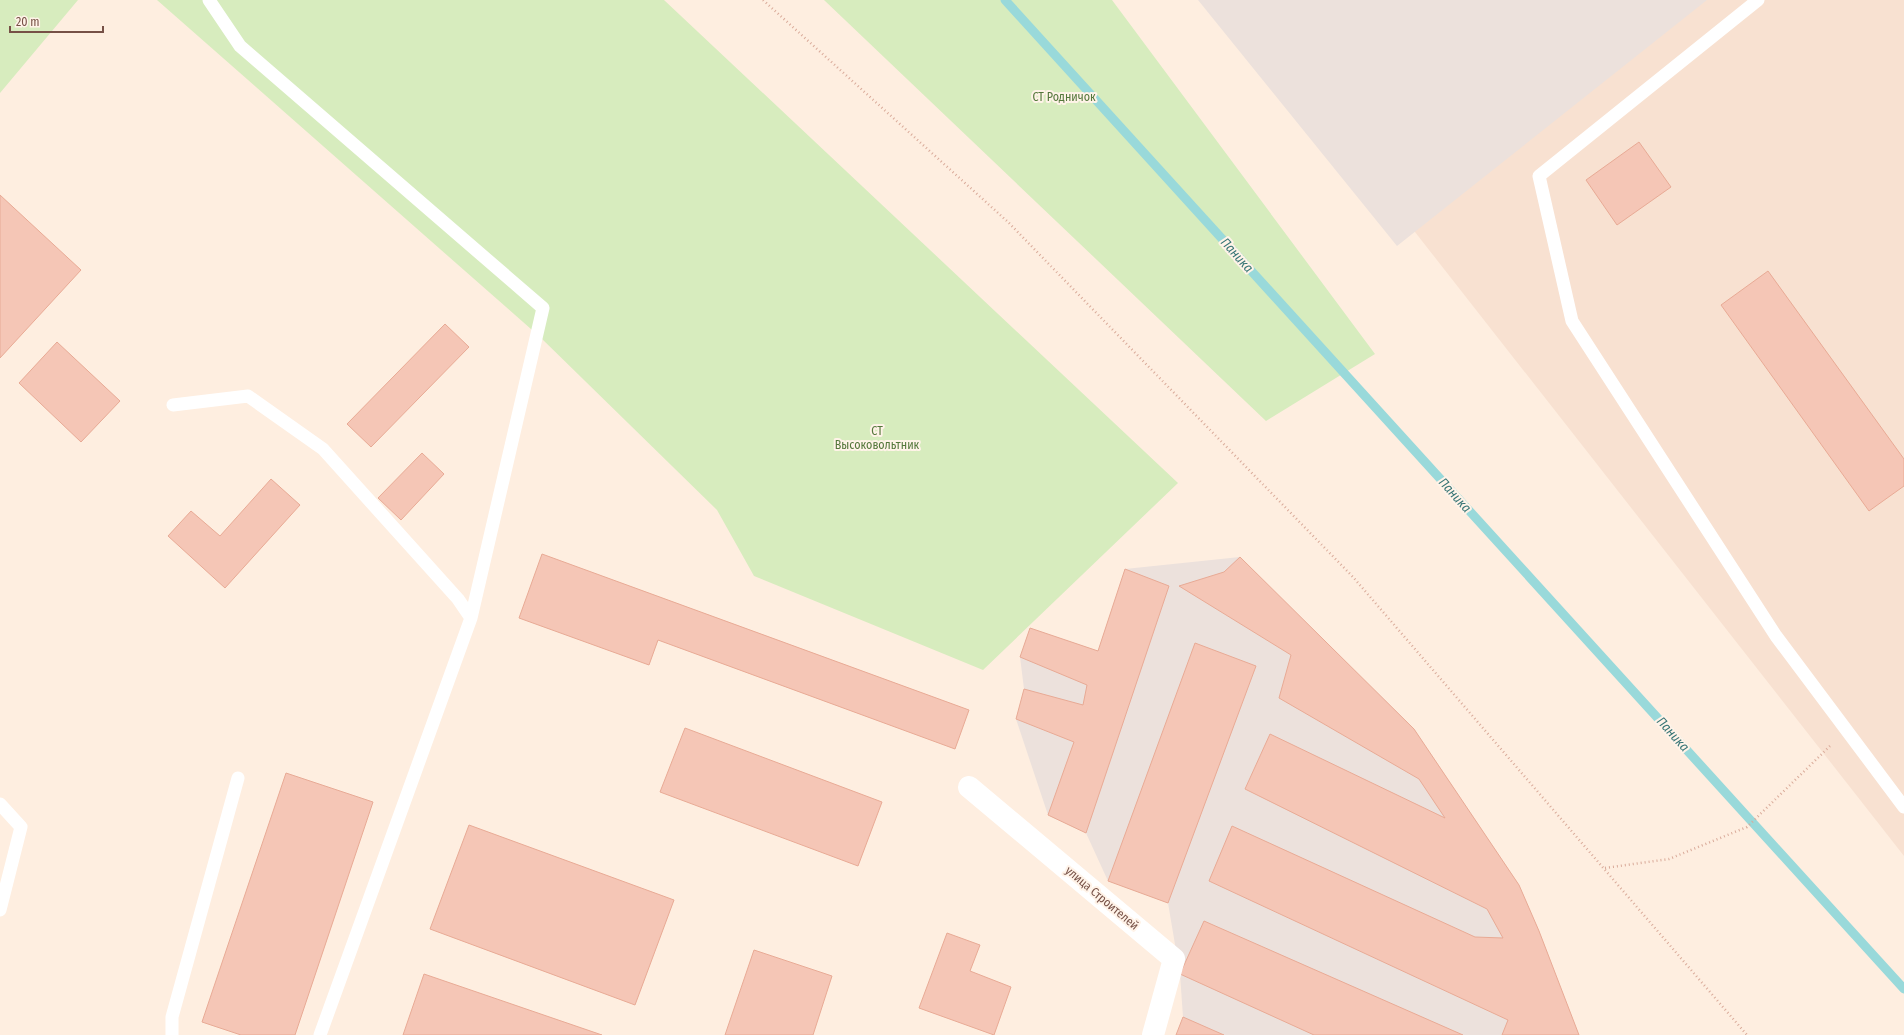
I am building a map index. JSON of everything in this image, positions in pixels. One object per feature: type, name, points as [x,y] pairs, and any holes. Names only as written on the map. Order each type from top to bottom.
[{"type":"street","name":"улица Строителей","points":[[969,786],[1174,959],[1153,1035]]},
{"type":"lane","points":[[210,0],[240,46],[543,308],[471,618],[320,1035]]},
{"type":"lane","points":[[1758,0],[1539,176],[1572,321],[1776,636],[1904,807]]},
{"type":"lane","points":[[173,405],[248,396],[323,449],[458,599],[471,618]]},
{"type":"lane","points":[[172,1035],[172,1017],[238,778]]},
{"type":"lane","points":[[0,804],[21,827],[0,910]]},
{"type":"path","points":[[763,0],[1008,222],[1353,577],[1605,868],[1747,1035]]},
{"type":"path","points":[[1605,868],[1669,859],[1747,827],[1846,730]]},
{"type":"shaded area","points":[[1198,0],[1707,0],[1397,246]]},
{"type":"shaded area","points":[[1416,0],[1904,0],[1904,856],[1299,84]]},
{"type":"shaded area","points":[[1240,557],[1414,729],[1519,885],[1539,931],[1579,1035],[1176,1035],[1183,1017],[1180,974],[1168,903],[1108,881],[1086,833],[1048,815],[1016,719],[1024,689],[1020,657],[1030,628],[1098,651],[1125,569]]},
{"type":"green space","points":[[0,0],[78,0],[0,93]]},
{"type":"green space","name":"СТ Высоковольтник","points":[[157,0],[664,0],[1178,483],[983,670],[754,576],[717,510],[540,337]]},
{"type":"green space","name":"СТ Родничок","points":[[824,0],[1112,0],[1375,354],[1266,421]]},
{"type":"building","points":[[1639,142],[1671,187],[1617,225],[1586,180]]},
{"type":"building","points":[[0,195],[81,270],[0,358]]},
{"type":"building","points":[[1768,271],[1904,459],[1904,486],[1869,511],[1721,305]]},
{"type":"building","points":[[445,324],[469,347],[371,447],[347,424]]},
{"type":"building","points":[[57,342],[120,401],[81,442],[19,383]]},
{"type":"building","points":[[422,453],[444,474],[401,520],[378,498]]},
{"type":"building","points":[[271,479],[300,505],[225,588],[168,536],[191,511],[220,536]]},
{"type":"building","points":[[542,554],[969,710],[955,749],[658,640],[649,665],[519,618]]},
{"type":"building","points":[[1240,557],[1414,729],[1519,885],[1539,931],[1579,1035],[1502,1035],[1508,1020],[1209,881],[1232,826],[1475,937],[1503,938],[1487,909],[1245,789],[1270,734],[1445,818],[1419,779],[1279,698],[1291,655],[1179,586],[1224,572]]},
{"type":"building","points":[[1125,569],[1169,586],[1086,833],[1048,815],[1074,742],[1016,719],[1024,689],[1083,705],[1087,685],[1020,657],[1030,628],[1098,651]]},
{"type":"building","points":[[1195,643],[1256,666],[1168,903],[1108,881]]},
{"type":"building","points":[[685,728],[882,802],[858,866],[660,792]]},
{"type":"building","points":[[286,773],[373,802],[295,1035],[241,1035],[202,1022]]},
{"type":"building","points":[[469,825],[674,900],[635,1005],[430,929]]},
{"type":"building","points":[[1204,921],[1463,1035],[1314,1035],[1180,974]]},
{"type":"building","points":[[947,933],[980,945],[970,971],[1011,987],[994,1035],[919,1008]]},
{"type":"building","points":[[754,950],[832,976],[813,1035],[725,1035]]},
{"type":"building","points":[[424,974],[602,1035],[403,1035]]},
{"type":"building","points":[[1183,1017],[1224,1035],[1176,1035]]},
{"type":"waterway","name":"Паника","points":[[1005,0],[1904,989]]}]
